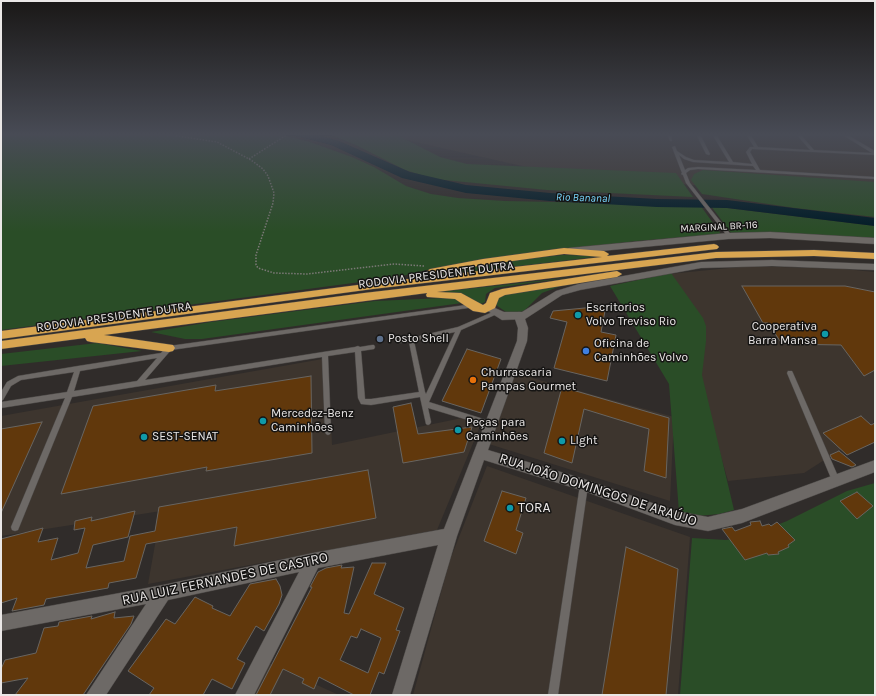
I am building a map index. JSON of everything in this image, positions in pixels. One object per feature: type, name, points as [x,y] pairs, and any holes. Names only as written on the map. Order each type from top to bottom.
[{"type":"highway","name":"RODOVIA PRESIDENTE DUTRA","points":[[1,335],[373,286],[739,245],[808,246],[875,250]]},
{"type":"highway","points":[[373,286],[443,269],[564,251],[635,256]]},
{"type":"highway","name":"RODOVIA PRESIDENTE DUTRA","points":[[1,345],[364,296],[716,255],[775,252],[875,256]]},
{"type":"highway","points":[[364,296],[449,295],[463,298],[473,306],[492,310],[492,298],[502,292],[626,273],[681,259]]},
{"type":"highway","points":[[76,336],[166,352]]},
{"type":"street","name":"MARGINAL BR-116","points":[[564,251],[729,236],[791,236],[875,241]]},
{"type":"street","points":[[492,310],[502,316],[518,316],[525,314],[559,293],[574,288],[701,265],[772,263],[875,267]]},
{"type":"street","points":[[401,695],[449,536],[522,341],[523,328],[518,316]]},
{"type":"street","name":"RUA JOÃO DOMINGOS DE ARAÚJO","points":[[480,452],[584,485],[675,518],[690,522],[708,524],[742,516],[875,466]]},
{"type":"street","name":"RUA LUIZ FERNANDES DE CASTRO","points":[[1,623],[163,593],[312,560],[449,536]]},
{"type":"street","points":[[244,695],[312,560]]},
{"type":"street","points":[[96,695],[163,593]]},
{"type":"lane","points":[[681,166],[688,184],[713,213],[729,236]]},
{"type":"lane","points":[[756,166],[758,171]]},
{"type":"lane","points":[[683,174],[689,169],[694,168],[875,178]]},
{"type":"lane","points":[[1,398],[8,385],[17,379],[166,352],[473,306]]},
{"type":"lane","points":[[402,341],[459,329],[492,310]]},
{"type":"lane","points":[[425,404],[459,329]]},
{"type":"lane","points":[[411,340],[428,422]]},
{"type":"lane","points":[[1,405],[372,347]]},
{"type":"lane","points":[[358,348],[361,398],[363,402],[423,394]]},
{"type":"lane","points":[[138,384],[166,352]]},
{"type":"lane","points":[[325,354],[328,432]]},
{"type":"lane","points":[[16,527],[69,395],[78,368]]},
{"type":"lane","points":[[790,373],[836,481]]},
{"type":"lane","points":[[425,404],[490,424]]},
{"type":"lane","points":[[553,695],[584,485]]},
{"type":"path","points":[[259,166],[268,176],[274,193],[271,213],[260,239],[256,255],[256,265],[258,268],[286,274],[307,274],[394,264],[408,264],[443,269]]},
{"type":"shaded area","points":[[524,166],[875,166],[875,200],[558,174]]},
{"type":"shaded area","points":[[749,266],[844,269],[875,272],[875,416],[871,430],[804,473],[728,481],[669,274]]},
{"type":"shaded area","points":[[328,358],[332,445],[462,418],[481,424],[437,530],[148,584],[161,511],[1,536],[1,416]]},
{"type":"shaded area","name":"LIght","points":[[514,373],[674,417],[670,501],[489,444]]},
{"type":"shaded area","points":[[487,466],[690,537],[678,695],[413,695],[450,560]]},
{"type":"shaded area","points":[[266,662],[339,695],[249,695]]},
{"type":"green space","points":[[1,166],[373,166],[406,186],[431,194],[458,198],[505,201],[700,205],[721,234],[585,247],[439,267],[398,277],[1,330]]},
{"type":"green space","points":[[398,166],[525,166],[676,173],[693,197],[547,190],[434,179]]},
{"type":"green space","points":[[703,170],[875,182],[875,217],[795,208],[702,194],[691,180],[694,174]]},
{"type":"green space","points":[[711,206],[875,226],[875,239],[731,233]]},
{"type":"green space","points":[[563,255],[603,256],[410,279],[456,269],[512,260]]},
{"type":"green space","points":[[671,273],[703,318],[706,326],[706,341],[702,375],[734,510],[719,514],[698,516],[679,512],[669,384],[610,286]]},
{"type":"green space","points":[[573,277],[495,288],[486,294],[485,302],[481,304],[440,292]]},
{"type":"green space","points":[[569,283],[542,293],[525,310],[519,313],[506,312],[496,305],[501,295]]},
{"type":"green space","points":[[443,298],[456,299],[462,303],[202,339],[185,339],[151,332],[211,322],[375,301]]},
{"type":"green space","points":[[97,343],[142,351],[1,366],[1,354]]},
{"type":"green space","points":[[875,483],[875,695],[680,695],[692,538],[726,540],[749,536],[787,521],[847,491]]},
{"type":"building","name":"Cooperativa Barra Mansa","points":[[742,286],[845,286],[875,292],[875,370],[864,376],[841,345],[782,344],[768,323],[763,323]]},
{"type":"building","name":"Oficina de Caminhões Volvo","points":[[606,306],[601,332],[616,335],[607,381],[554,368],[567,322],[550,318],[553,311]]},
{"type":"building","name":"Churrascaria Pampas Gourmet","points":[[467,349],[501,359],[481,413],[442,401]]},
{"type":"building","points":[[311,376],[312,453],[206,471],[207,467],[61,494],[93,406],[216,385],[215,391]]},
{"type":"building","name":"LIght","points":[[562,387],[669,418],[666,478],[644,471],[649,429],[584,409],[572,463],[544,453]]},
{"type":"building","name":"Peças para Caminhões","points":[[411,403],[418,434],[472,427],[464,452],[403,463],[393,407]]},
{"type":"building","points":[[861,416],[871,425],[875,423],[875,442],[847,455],[823,433]]},
{"type":"building","points":[[42,422],[1,513],[1,429]]},
{"type":"building","points":[[839,451],[856,465],[852,467],[832,459],[830,455]]},
{"type":"building","points":[[368,470],[376,518],[234,546],[237,527],[146,544],[136,578],[109,583],[108,588],[46,599],[44,605],[12,611],[17,598],[1,603],[1,539],[43,528],[38,542],[58,538],[51,560],[78,553],[85,528],[74,530],[75,521],[92,517],[91,521],[135,511],[128,537],[93,545],[86,568],[124,561],[130,536],[155,531],[159,507]]},
{"type":"building","points":[[502,491],[526,498],[516,530],[523,533],[516,554],[484,541]]},
{"type":"building","points":[[857,492],[873,506],[857,519],[840,501]]},
{"type":"building","points":[[760,521],[762,526],[769,524],[771,526],[777,522],[795,540],[788,545],[789,547],[778,552],[779,554],[768,555],[767,553],[745,560],[722,529],[732,527],[735,531],[751,525],[750,522]]},
{"type":"building","points":[[626,547],[678,569],[666,695],[602,695]]},
{"type":"building","points":[[372,563],[386,563],[374,594],[404,608],[396,630],[400,631],[384,674],[379,672],[370,695],[354,695],[319,677],[314,689],[302,683],[304,679],[283,669],[270,695],[256,695],[312,587],[310,587],[318,572],[326,568],[342,565],[341,568],[354,567],[344,613],[349,614]],"holes":[[[361,629],[381,638],[368,673],[340,660],[351,636],[357,638]]]},
{"type":"building","points":[[276,579],[280,586],[282,595],[279,604],[264,631],[256,626],[237,659],[245,663],[232,689],[212,679],[203,695],[149,695],[154,688],[128,671],[166,619],[175,624],[195,597],[213,606],[212,608],[230,616],[250,584]]},
{"type":"building","points":[[115,612],[114,618],[134,616],[131,624],[83,695],[15,695],[28,678],[1,683],[1,669],[5,660],[36,653],[44,628],[58,626],[59,622],[92,616],[91,619]]},
{"type":"waterway","name":"Rio Bananal","points":[[387,166],[406,175],[466,189],[550,197],[657,203],[727,204],[875,222]]},
{"type":"place","name":"Escritorios Volvo Treviso Rio","points":[[578,315]]},
{"type":"place","name":"Cooperativa Barra Mansa","points":[[825,334]]},
{"type":"place","name":"Posto Shell","points":[[380,339]]},
{"type":"place","name":"Oficina de Caminhões Volvo","points":[[586,351]]},
{"type":"place","name":"Churrascaria Pampas Gourmet","points":[[473,380]]},
{"type":"place","name":"Mercedez-Benz Caminhões","points":[[263,421]]},
{"type":"place","name":"Peças para Caminhões","points":[[458,430]]},
{"type":"place","name":"SEST-SENAT","points":[[144,437]]},
{"type":"place","name":"LIght","points":[[562,441]]},
{"type":"place","name":"TORA","points":[[510,508]]}]
